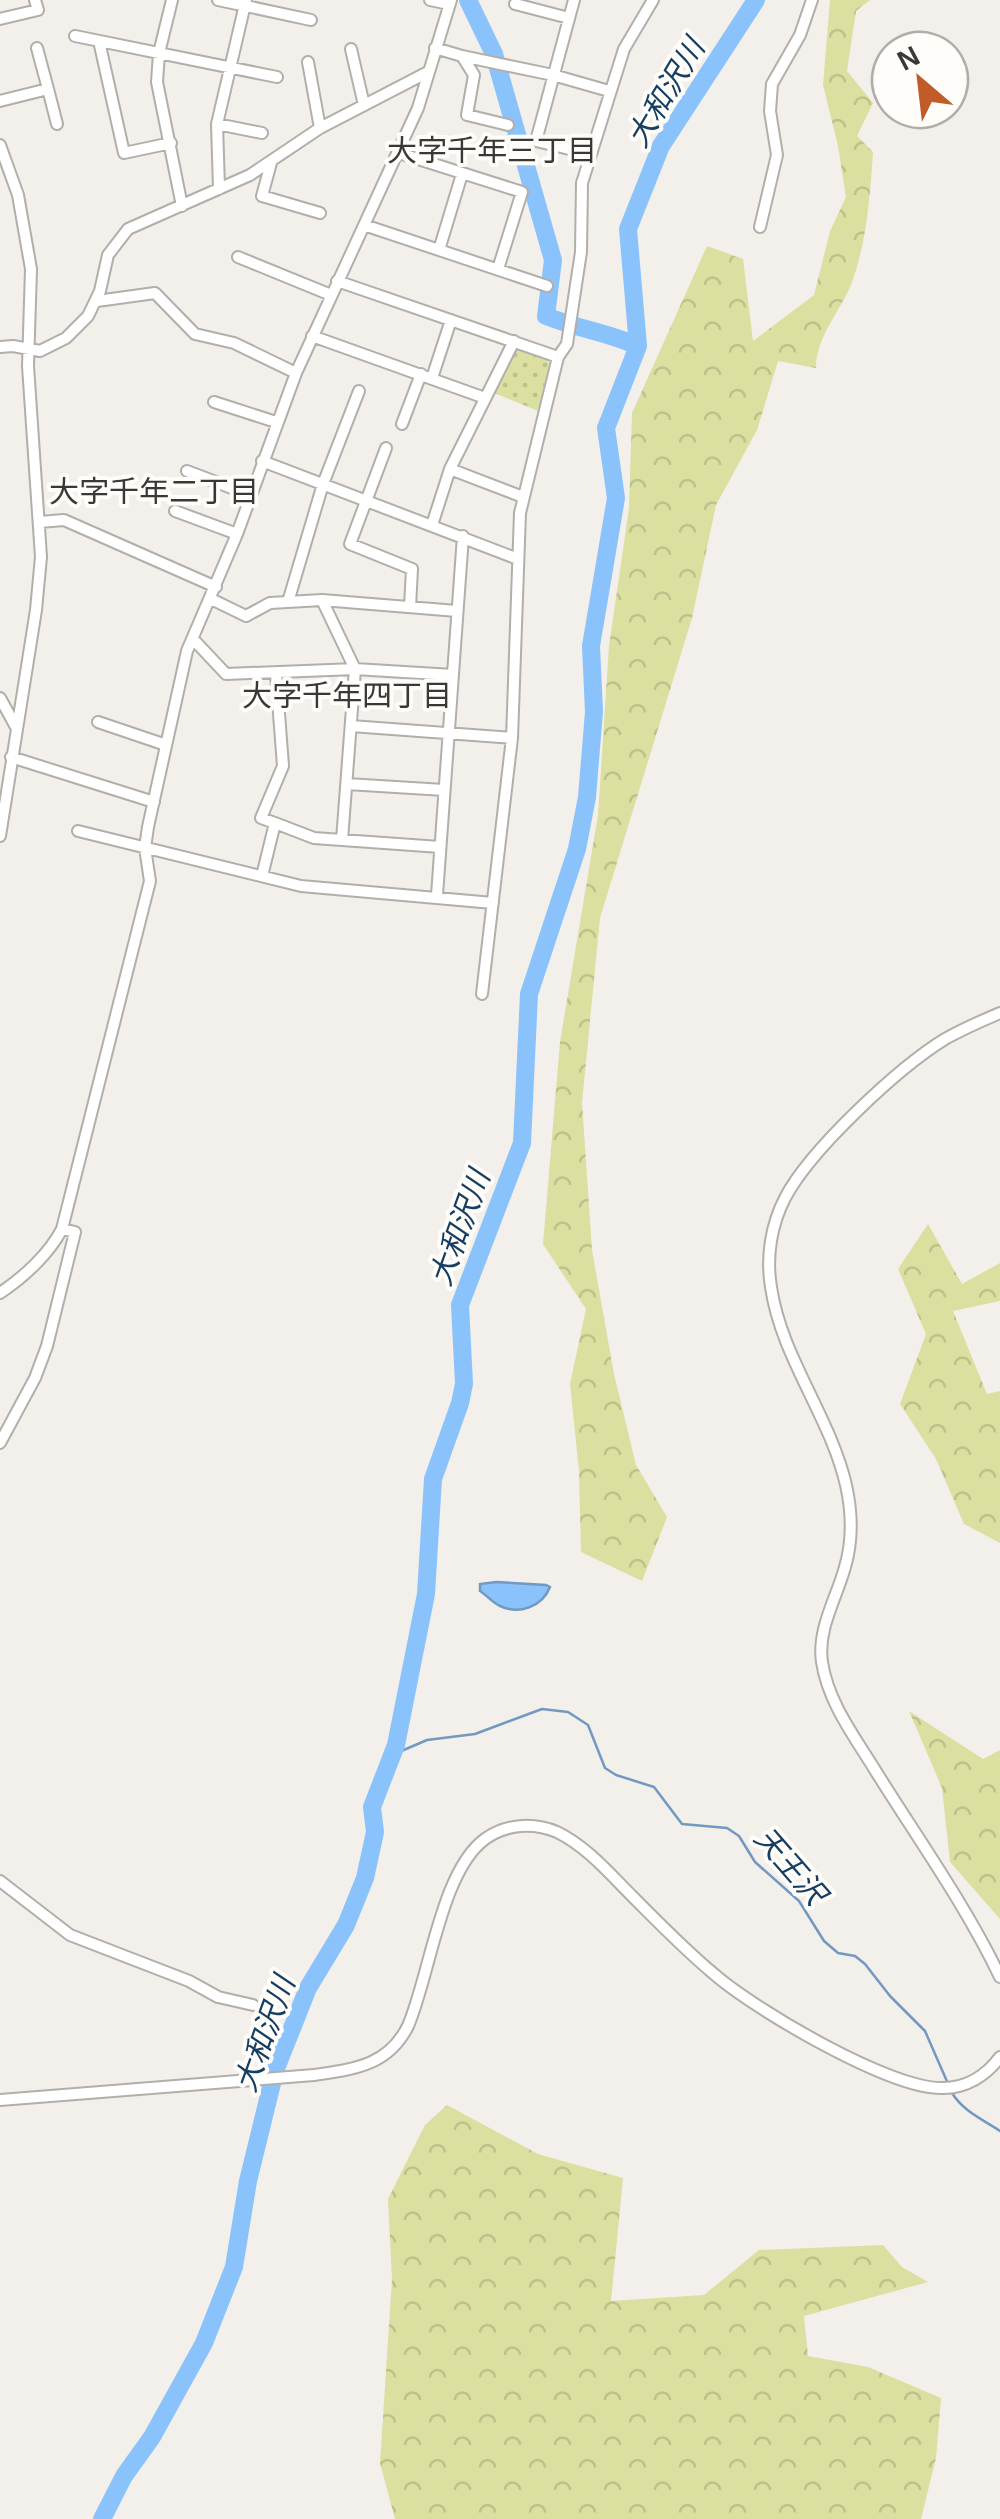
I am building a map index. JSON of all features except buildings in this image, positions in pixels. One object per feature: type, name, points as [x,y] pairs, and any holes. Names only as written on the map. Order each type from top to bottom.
[{"type":"street","points":[[0,19],[38,10],[36,0]]},
{"type":"street","points":[[172,0],[159,53],[157,82],[182,206]]},
{"type":"street","points":[[218,0],[312,20]]},
{"type":"street","points":[[0,1293],[52,1246],[62,1229],[150,881],[146,848],[184,662],[312,336],[418,108],[450,2],[430,0]]},
{"type":"street","points":[[574,0],[536,141],[590,154]]},
{"type":"street","points":[[482,994],[512,738],[523,497],[558,356],[567,344],[581,252],[581,194],[590,154],[624,49],[652,0]]},
{"type":"street","points":[[760,226],[777,155],[770,111],[772,84],[800,36],[812,0]]},
{"type":"street","points":[[219,189],[218,124],[245,3]]},
{"type":"street","points":[[515,4],[569,18]]},
{"type":"street","points":[[75,36],[277,76]]},
{"type":"street","points":[[99,42],[124,153],[170,143]]},
{"type":"street","points":[[37,48],[57,124]]},
{"type":"street","points":[[436,48],[609,91]]},
{"type":"street","points":[[351,50],[364,105]]},
{"type":"street","points":[[462,56],[474,75],[467,114],[508,125]]},
{"type":"street","points":[[308,62],[320,128]]},
{"type":"street","points":[[0,347],[40,351],[66,338],[88,316],[108,255],[128,229],[271,162],[320,128],[428,72]]},
{"type":"street","points":[[0,101],[48,89]]},
{"type":"street","points":[[218,124],[262,134]]},
{"type":"street","points":[[0,145],[18,195],[32,270],[29,349],[40,522],[38,590],[0,836]]},
{"type":"street","points":[[399,153],[522,192],[498,269]]},
{"type":"street","points":[[271,162],[262,196],[320,213]]},
{"type":"street","points":[[439,250],[462,174]]},
{"type":"street","points":[[364,225],[547,286]]},
{"type":"street","points":[[238,257],[330,295]]},
{"type":"street","points":[[337,281],[558,356]]},
{"type":"street","points":[[96,301],[154,293],[194,334],[234,342],[296,374]]},
{"type":"street","points":[[402,424],[452,320]]},
{"type":"street","points":[[312,336],[485,398]]},
{"type":"street","points":[[432,525],[450,469],[514,341]]},
{"type":"street","points":[[288,602],[323,484],[359,391]]},
{"type":"street","points":[[214,402],[276,422]]},
{"type":"street","points":[[386,448],[350,544],[412,569],[410,607]]},
{"type":"street","points":[[262,461],[518,559]]},
{"type":"street","points":[[450,469],[523,497]]},
{"type":"street","points":[[187,472],[250,495]]},
{"type":"street","points":[[175,512],[237,534]]},
{"type":"street","points":[[40,522],[64,520],[216,587]]},
{"type":"street","points":[[436,896],[463,536]]},
{"type":"street","points":[[211,599],[246,616],[270,603],[322,600],[458,611]]},
{"type":"street","points":[[322,600],[356,669],[342,840]]},
{"type":"street","points":[[193,638],[226,674],[356,669],[453,676]]},
{"type":"street","points":[[276,674],[283,766],[261,818],[314,838],[440,847]]},
{"type":"street","points":[[0,698],[17,728]]},
{"type":"street","points":[[98,722],[166,744]]},
{"type":"street","points":[[351,726],[512,738]]},
{"type":"street","points":[[11,757],[154,802]]},
{"type":"street","points":[[346,784],[444,790]]},
{"type":"street","points":[[262,876],[275,824]]},
{"type":"street","points":[[78,831],[301,886],[493,903]]},
{"type":"street","points":[[1000,1013],[943,1041],[918,1060],[814,1158],[794,1182],[775,1221],[769,1270],[782,1329],[839,1463],[850,1501],[846,1566],[824,1631],[821,1657],[826,1680],[842,1716],[1000,1977]]},
{"type":"street","points":[[0,1442],[35,1378],[47,1346],[75,1232],[62,1229]]},
{"type":"street","points":[[0,2100],[314,2074],[357,2069],[382,2058],[394,2048],[414,2013],[462,1864],[483,1840],[496,1832],[525,1825],[542,1827],[573,1841],[717,1977],[747,1999],[837,2050],[906,2082],[942,2088],[973,2081],[1000,2056]]},
{"type":"street","points":[[0,1880],[70,1934],[189,1981],[218,1997],[253,2005]]},
{"type":"green space","points":[[830,0],[870,0],[856,11],[847,71],[870,99],[870,109],[857,136],[873,152],[869,201],[852,282],[824,334],[816,368],[778,361],[757,430],[716,505],[692,618],[600,918],[582,1103],[592,1250],[614,1374],[636,1465],[667,1517],[642,1581],[581,1552],[579,1471],[570,1384],[586,1309],[543,1244],[560,1042],[598,815],[609,646],[629,508],[632,413],[707,246],[743,259],[753,341],[814,295],[830,231],[846,197],[823,85]]},
{"type":"green space","points":[[520,346],[545,355],[549,363],[538,411],[492,392],[513,350]]},
{"type":"green space","points":[[928,1224],[962,1284],[1000,1263],[1000,1301],[953,1311],[987,1394],[1000,1391],[1000,1543],[964,1524],[936,1459],[900,1404],[926,1334],[898,1269]]},
{"type":"green space","points":[[909,1711],[983,1759],[1000,1750],[1000,1919],[950,1862],[942,1788]]},
{"type":"green space","points":[[447,2105],[538,2154],[623,2178],[611,2301],[704,2295],[759,2250],[883,2245],[902,2267],[928,2282],[804,2316],[808,2356],[868,2367],[941,2398],[936,2458],[921,2519],[395,2519],[380,2463],[392,2279],[388,2199],[425,2125]]},
{"type":"water","points":[[480,1584],[550,1587],[536,1604],[515,1610],[497,1605],[480,1591]]},
{"type":"waterway","points":[[468,0],[494,54],[553,260],[546,316],[638,346]]},
{"type":"waterway","name":"大和沢川","points":[[102,2519],[204,2343],[234,2267],[248,2181],[275,2071],[308,1988],[346,1925],[365,1878],[375,1832],[372,1807],[396,1745],[426,1594],[433,1479],[464,1384],[460,1305],[522,1143],[529,994],[577,849],[587,797],[594,712],[591,646],[616,498],[606,428],[638,346],[628,229],[661,146],[756,0]]},
{"type":"waterway","name":"天王沢","points":[[392,1755],[427,1740],[475,1734],[542,1709],[568,1712],[588,1725],[605,1768],[654,1787],[682,1824],[727,1828],[739,1836],[755,1862],[799,1901],[824,1941],[838,1953],[855,1956],[865,1964],[925,2031],[949,2086]]},
{"type":"waterway","name":"天王沢","points":[[952,2093],[968,2110],[1000,2131]]},
{"type":"district","name":"大字千年三丁目","points":[[492,151]]},
{"type":"district","name":"大字千年二丁目","points":[[154,492]]},
{"type":"district","name":"大字千年四丁目","points":[[347,696]]}]
